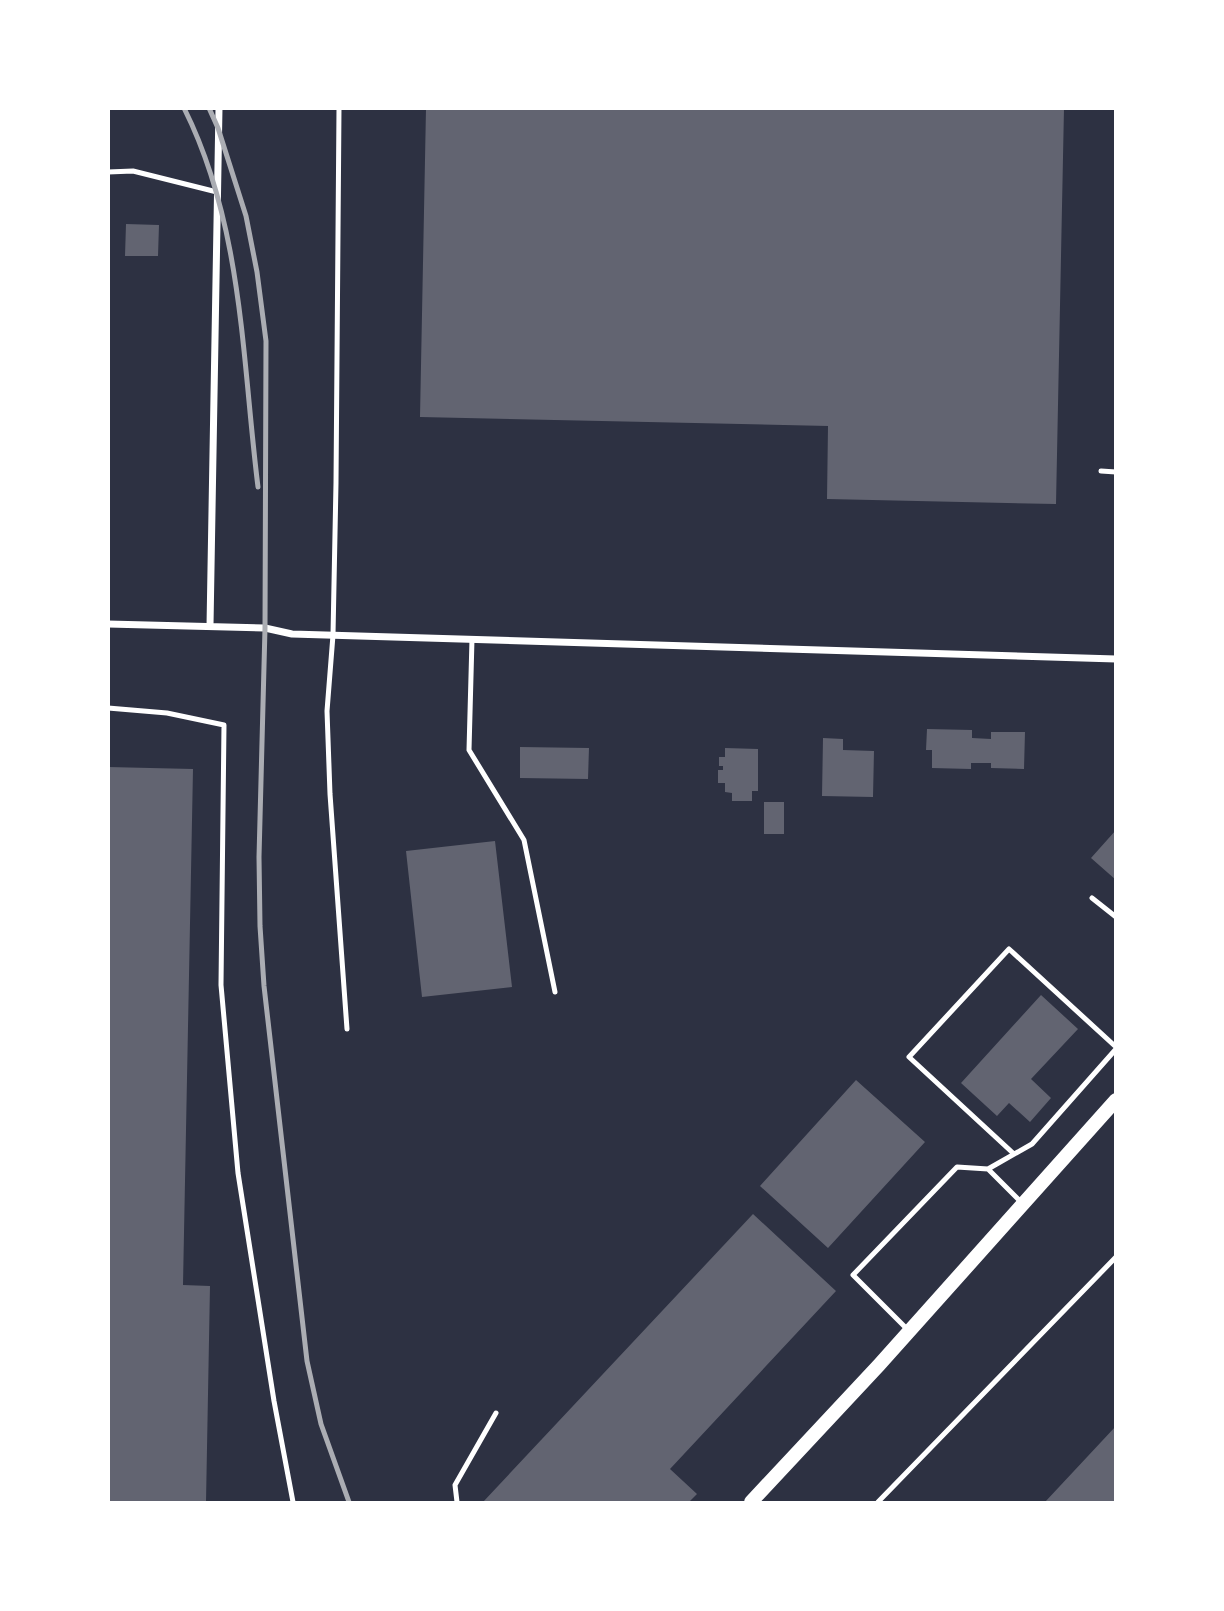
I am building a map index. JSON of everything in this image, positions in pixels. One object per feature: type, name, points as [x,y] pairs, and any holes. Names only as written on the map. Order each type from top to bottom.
[{"type":"main road","points":[[751,1503],[910,1331],[1115,1100]]},
{"type":"street","points":[[210,626],[219,108]]},
{"type":"street","points":[[108,624],[265,628],[292,634],[1115,659]]},
{"type":"lane","points":[[339,108],[336,483],[327,711],[330,794],[348,1029]]},
{"type":"lane","points":[[108,172],[133,171],[217,192]]},
{"type":"lane","points":[[1101,471],[1115,472]]},
{"type":"lane","points":[[472,639],[469,750],[524,840],[555,992]]},
{"type":"lane","points":[[108,708],[167,713],[224,725],[221,985],[238,1173],[293,1503]]},
{"type":"lane","points":[[1092,898],[1115,917]]},
{"type":"lane","points":[[910,1331],[853,1275],[957,1167],[988,1169],[1032,1144],[1115,1048],[1009,949],[909,1057],[1014,1154]]},
{"type":"lane","points":[[988,1169],[1023,1204]]},
{"type":"lane","points":[[878,1503],[1115,1257]]},
{"type":"lane","points":[[457,1503],[455,1485],[496,1413]]},
{"type":"building","points":[[426,108],[1064,108],[1056,504],[827,499],[828,426],[420,417]]},
{"type":"building","points":[[126,224],[159,225],[158,256],[125,256]]},
{"type":"building","points":[[927,729],[972,730],[972,738],[991,739],[991,732],[1025,732],[1024,769],[991,768],[991,763],[971,763],[971,769],[932,768],[932,750],[926,750]]},
{"type":"building","points":[[823,738],[843,739],[843,750],[874,751],[873,797],[822,796]]},
{"type":"building","points":[[520,747],[589,748],[588,779],[520,778]]},
{"type":"building","points":[[725,748],[758,749],[758,791],[752,791],[752,801],[732,801],[732,793],[725,792],[725,783],[718,783],[718,770],[723,770],[723,766],[719,766],[719,757],[725,757]]},
{"type":"building","points":[[108,767],[193,769],[183,1285],[210,1286],[206,1502],[108,1502]]},
{"type":"building","points":[[764,802],[784,802],[784,834],[764,834]]},
{"type":"building","points":[[1116,830],[1116,880],[1091,858]]},
{"type":"building","points":[[495,841],[512,987],[422,997],[406,851]]},
{"type":"building","points":[[1041,995],[1078,1029],[1031,1079],[1051,1098],[1030,1122],[1009,1103],[997,1116],[961,1083]]},
{"type":"building","points":[[856,1080],[925,1142],[828,1248],[760,1186]]},
{"type":"building","points":[[753,1214],[836,1291],[670,1469],[697,1494],[689,1502],[483,1502]]},
{"type":"building","points":[[1116,1426],[1116,1502],[1045,1502]]},
{"type":"railway","points":[[184,108],[203,153],[229,246],[243,342],[258,487]]},
{"type":"railway","points":[[209,108],[246,216],[266,341],[265,628],[259,857],[264,986],[307,1361],[321,1424],[349,1502]]}]
